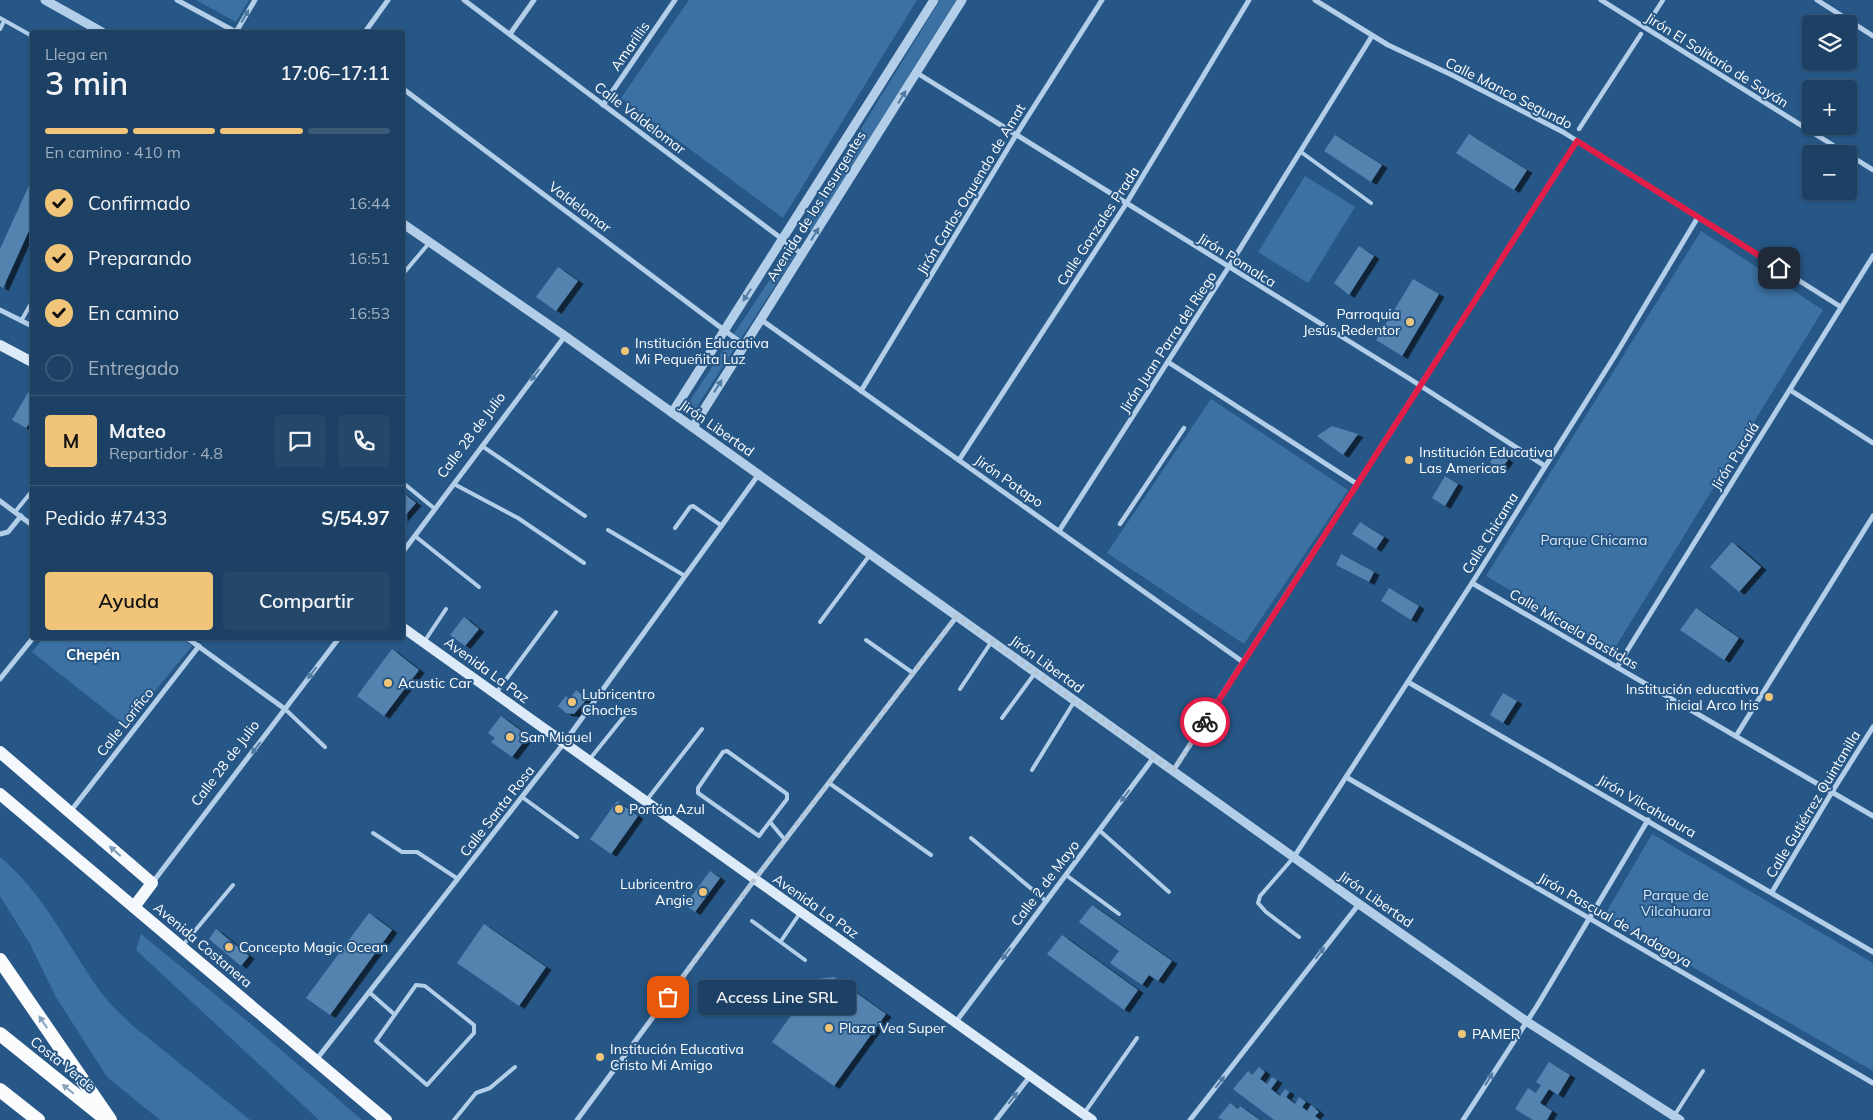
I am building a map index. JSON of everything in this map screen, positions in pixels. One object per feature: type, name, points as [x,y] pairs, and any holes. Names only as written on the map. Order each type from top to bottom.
[{"type":"highway","points":[[0,960],[108,1120]]},
{"type":"highway","name":"Costa Verde","points":[[0,1034],[108,1120]]},
{"type":"highway","points":[[0,1090],[38,1120]]},
{"type":"main road","points":[[0,345],[30,361]]},
{"type":"main road","name":"Avenida La Paz","points":[[405,629],[802,911],[1087,1117]]},
{"type":"main road","name":"Avenida Costanera","points":[[0,752],[152,883]]},
{"type":"main road","name":"Avenida Costanera","points":[[0,794],[386,1120]]},
{"type":"main road","name":"Calle 28 de Julio","points":[[134,907],[152,883]]},
{"type":"street","points":[[44,0],[98,30]]},
{"type":"street","points":[[177,0],[232,30]]},
{"type":"street","points":[[237,30],[255,0]]},
{"type":"street","points":[[366,30],[388,0]]},
{"type":"street","name":"Calle Valdelomar","points":[[464,0],[802,254]]},
{"type":"street","points":[[510,34],[534,0]]},
{"type":"street","name":"Amarillis","points":[[603,105],[675,0]]},
{"type":"street","name":"Avenida de los Insurgentes","points":[[672,413],[934,0]]},
{"type":"street","name":"Avenida de los Insurgentes","points":[[693,427],[962,0]]},
{"type":"street","name":"Jirón Carlos Oquendo de Amat","points":[[861,391],[1016,135],[1102,0]]},
{"type":"street","name":"Calle Gonzales Prada","points":[[959,460],[1126,204],[1249,0]]},
{"type":"street","name":"Calle Manco Segundo","points":[[1315,0],[1372,36],[1563,132],[1841,307]]},
{"type":"street","name":"Jirón El Solitario de Sayán","points":[[1601,0],[1834,145]]},
{"type":"street","points":[[1650,20],[1663,0]]},
{"type":"street","points":[[1817,0],[1873,36]]},
{"type":"street","points":[[1579,129],[1641,34]]},
{"type":"street","name":"Jirón Juan Parra del Riego","points":[[1059,531],[1228,268],[1372,36]]},
{"type":"street","name":"Jirón Pomalca","points":[[917,73],[1420,386],[1545,466]]},
{"type":"street","name":"Valdelomar","points":[[405,90],[744,345]]},
{"type":"street","points":[[1173,771],[1577,141]]},
{"type":"street","name":"Jirón El Solitario de Sayán","points":[[1857,160],[1873,170]]},
{"type":"street","name":"Calle Chicama","points":[[1294,857],[1472,583],[1616,354],[1698,217]]},
{"type":"street","name":"Jirón Libertad","points":[[405,226],[693,427],[1359,904],[1526,1021],[1677,1118]]},
{"type":"street","name":"Jirón Pucalá","points":[[1617,667],[1873,256]]},
{"type":"street","points":[[0,310],[30,325]]},
{"type":"street","name":"Jirón Patapo","points":[[760,320],[1243,662]]},
{"type":"street","name":"Calle 28 de Julio","points":[[405,548],[564,336]]},
{"type":"street","points":[[1168,362],[1357,484]]},
{"type":"street","points":[[1790,390],[1873,443]]},
{"type":"street","points":[[1120,524],[1184,428]]},
{"type":"street","name":"Calle Santa Rosa","points":[[316,1060],[564,743],[759,474]]},
{"type":"street","points":[[0,501],[30,523]]},
{"type":"street","points":[[0,534],[8,532],[21,516]]},
{"type":"street","points":[[1736,736],[1873,516]]},
{"type":"street","name":"Calle Micaela Bastidas","points":[[1472,583],[1873,816]]},
{"type":"street","points":[[577,1120],[755,879],[957,616]]},
{"type":"street","points":[[0,679],[31,640]]},
{"type":"street","points":[[190,640],[285,709]]},
{"type":"street","name":"Calle 28 de Julio","points":[[152,883],[337,640]]},
{"type":"street","name":"Calle Lorifico","points":[[70,812],[199,646]]},
{"type":"street","name":"Jirón Vilcahuaura","points":[[1408,682],[1873,952]]},
{"type":"street","name":"Calle Gutiérrez Quintanilla","points":[[1772,892],[1873,727]]},
{"type":"street","name":"Calle 2 de Mayo","points":[[955,1022],[1154,757]]},
{"type":"street","name":"Jirón Pascual de Andagoya","points":[[1346,777],[1873,1083]]},
{"type":"street","points":[[1463,1120],[1537,1006],[1648,820]]},
{"type":"street","points":[[1190,1120],[1359,904]]},
{"type":"street","points":[[996,1120],[1031,1075]]},
{"type":"lane","points":[[0,29],[2,20],[30,35]]},
{"type":"lane","points":[[1301,152],[1371,203]]},
{"type":"lane","points":[[405,271],[430,242]]},
{"type":"lane","points":[[21,321],[30,305]]},
{"type":"lane","points":[[482,446],[585,516]]},
{"type":"lane","points":[[405,484],[435,509]]},
{"type":"lane","points":[[454,484],[518,518],[584,563]]},
{"type":"lane","points":[[15,512],[30,493]]},
{"type":"lane","points":[[675,528],[690,507],[693,506],[722,526]]},
{"type":"lane","points":[[608,530],[685,576]]},
{"type":"lane","points":[[415,536],[479,587]]},
{"type":"lane","points":[[820,622],[870,554]]},
{"type":"lane","points":[[424,642],[446,609]]},
{"type":"lane","points":[[496,693],[556,612]]},
{"type":"lane","points":[[866,640],[913,673]]},
{"type":"lane","points":[[960,689],[992,641]]},
{"type":"lane","points":[[1002,718],[1035,672]]},
{"type":"lane","points":[[1032,770],[1075,700]]},
{"type":"lane","points":[[285,709],[325,747]]},
{"type":"lane","points":[[588,760],[630,709]]},
{"type":"lane","points":[[646,801],[702,729]]},
{"type":"lane","points":[[728,751],[787,794],[787,798],[770,822],[759,836],[698,793],[698,788],[724,752],[728,751]]},
{"type":"lane","points":[[829,783],[931,855]]},
{"type":"lane","points":[[522,797],[577,837]]},
{"type":"lane","points":[[770,822],[786,840]]},
{"type":"lane","points":[[1099,830],[1169,892]]},
{"type":"lane","points":[[373,833],[402,852],[416,852],[458,879]]},
{"type":"lane","points":[[971,838],[1046,901]]},
{"type":"lane","points":[[1294,857],[1260,896],[1258,903],[1266,912],[1300,937]]},
{"type":"lane","points":[[1066,875],[1119,914]]},
{"type":"lane","points":[[181,947],[232,886]]},
{"type":"lane","points":[[781,941],[802,911]]},
{"type":"lane","points":[[752,921],[805,960]]},
{"type":"lane","points":[[422,985],[474,1026],[474,1032],[426,1085],[376,1042],[394,1014],[414,986],[422,985]]},
{"type":"lane","points":[[370,992],[394,1014]]},
{"type":"lane","points":[[1087,1117],[1137,1038]]},
{"type":"lane","points":[[454,1120],[476,1093],[490,1088],[515,1067]]},
{"type":"lane","points":[[1677,1118],[1703,1070]]},
{"type":"green space","points":[[196,0],[249,0],[236,22]]},
{"type":"green space","points":[[689,0],[917,0],[783,218],[621,98]]},
{"type":"green space","points":[[940,0],[956,0],[812,231],[802,225]]},
{"type":"green space","points":[[1305,176],[1355,207],[1308,283],[1258,252]]},
{"type":"green space","name":"Parque Chicama","points":[[1701,231],[1823,310],[1613,651],[1486,576]]},
{"type":"green space","points":[[790,249],[795,255],[696,408],[689,402]]},
{"type":"green space","points":[[1211,399],[1348,490],[1244,644],[1107,553]]},
{"type":"green space","points":[[41,640],[184,640],[192,646],[126,726],[32,652]]},
{"type":"green space","name":"Parque de Vilcahuara","points":[[1652,834],[1873,963],[1873,1071],[1604,916]]},
{"type":"green space","points":[[0,857],[16,872],[43,905],[113,1007],[132,1025],[250,1120],[160,1120],[107,1077],[56,997],[30,944],[0,896]]},
{"type":"green space","points":[[141,934],[257,1029],[362,1120],[319,1120],[136,950]]},
{"type":"building","points":[[1469,134],[1527,170],[1514,190],[1456,153]]},
{"type":"building","points":[[1335,135],[1382,165],[1371,182],[1324,151]]},
{"type":"building","points":[[30,183],[30,228],[3,288],[0,286],[0,249]]},
{"type":"building","points":[[1359,246],[1374,256],[1349,295],[1334,283]]},
{"type":"building","points":[[558,267],[578,281],[556,311],[536,297]]},
{"type":"building","points":[[1413,279],[1439,294],[1402,356],[1376,340]]},
{"type":"building","points":[[30,389],[30,423],[26,428],[12,420]]},
{"type":"building","points":[[1332,426],[1358,434],[1343,455],[1317,436]]},
{"type":"building","points":[[1498,452],[1508,460],[1500,470],[1490,462]]},
{"type":"building","points":[[1445,476],[1458,484],[1445,506],[1432,498]]},
{"type":"building","points":[[405,494],[416,503],[405,516]]},
{"type":"building","points":[[1360,522],[1384,537],[1376,549],[1352,534]]},
{"type":"building","points":[[1732,542],[1761,567],[1739,592],[1710,567]]},
{"type":"building","points":[[1341,554],[1374,572],[1369,582],[1336,565]]},
{"type":"building","points":[[1389,588],[1419,606],[1411,620],[1381,601]]},
{"type":"building","points":[[1696,608],[1739,638],[1724,660],[1680,630]]},
{"type":"building","points":[[464,617],[479,629],[465,646],[450,635]]},
{"type":"building","name":"Acustic Car","points":[[392,649],[419,670],[384,716],[357,696]]},
{"type":"building","name":"Lubricentro Choches","points":[[576,690],[587,699],[574,714],[566,713],[558,706],[566,696],[570,699]]},
{"type":"building","points":[[1503,693],[1517,701],[1503,723],[1490,715]]},
{"type":"building","name":"San Miguel","points":[[501,716],[528,736],[512,757],[491,742],[495,738],[488,733]]},
{"type":"building","points":[[617,801],[638,816],[611,854],[590,839]]},
{"type":"building","name":"Lubricentro Angie","points":[[710,871],[720,878],[695,912],[685,905]]},
{"type":"building","points":[[1092,905],[1172,961],[1158,981],[1149,975],[1142,985],[1110,963],[1119,951],[1079,922]]},
{"type":"building","points":[[369,913],[392,930],[330,1015],[306,998]]},
{"type":"building","points":[[484,924],[546,967],[519,1006],[457,963]]},
{"type":"building","name":"Concepto Magic Ocean","points":[[216,929],[249,956],[241,966],[209,939]]},
{"type":"building","points":[[1062,935],[1138,990],[1124,1010],[1047,954]]},
{"type":"building","name":"Plaza Vea Super","points":[[834,977],[886,1014],[834,1086],[772,1042],[817,979]]},
{"type":"building","points":[[1549,1062],[1570,1075],[1558,1095],[1549,1089],[1540,1103],[1552,1111],[1547,1120],[1533,1120],[1515,1109],[1528,1088],[1536,1093],[1541,1085],[1536,1082]]},
{"type":"building","points":[[1259,1067],[1265,1072],[1260,1079],[1267,1084],[1272,1077],[1277,1080],[1271,1089],[1280,1096],[1285,1089],[1289,1092],[1286,1097],[1295,1104],[1299,1097],[1306,1102],[1302,1107],[1307,1111],[1311,1105],[1319,1112],[1315,1116],[1320,1120],[1274,1120],[1233,1089],[1248,1071],[1252,1075]]},
{"type":"building","points":[[1230,1103],[1238,1109],[1240,1106],[1260,1120],[1223,1120],[1218,1118]]},
{"type":"way so far","points":[[668,997],[755,879],[957,616],[1173,771],[1205,722]]},
{"type":"place","name":"Parroquia Jesús Redentor","points":[[1410,322]]},
{"type":"place","name":"Institución Educativa Mi Pequeñita Luz","points":[[625,351]]},
{"type":"place","name":"Institución Educativa Las Americas","points":[[1409,460]]},
{"type":"place","name":"Acustic Car","points":[[388,683]]},
{"type":"place","name":"Institución educativa inicial Arco Iris","points":[[1769,697]]},
{"type":"place","name":"Lubricentro Choches","points":[[572,702]]},
{"type":"place","name":"San Miguel","points":[[510,737]]},
{"type":"place","name":"Portón Azul","points":[[619,809]]},
{"type":"place","name":"Lubricentro Angie","points":[[703,892]]},
{"type":"place","name":"Concepto Magic Ocean","points":[[229,947]]},
{"type":"place","name":"Access Line SRL","points":[[668,997]]},
{"type":"place","name":"Plaza Vea Super","points":[[829,1028]]},
{"type":"place","name":"PAMER","points":[[1462,1034]]},
{"type":"place","name":"Institución Educativa Cristo Mi Amigo","points":[[600,1057]]},
{"type":"district","name":"Chepén","points":[[93,654]]},
{"type":"route","points":[[1205,722],[1577,141],[1779,268]]}]
